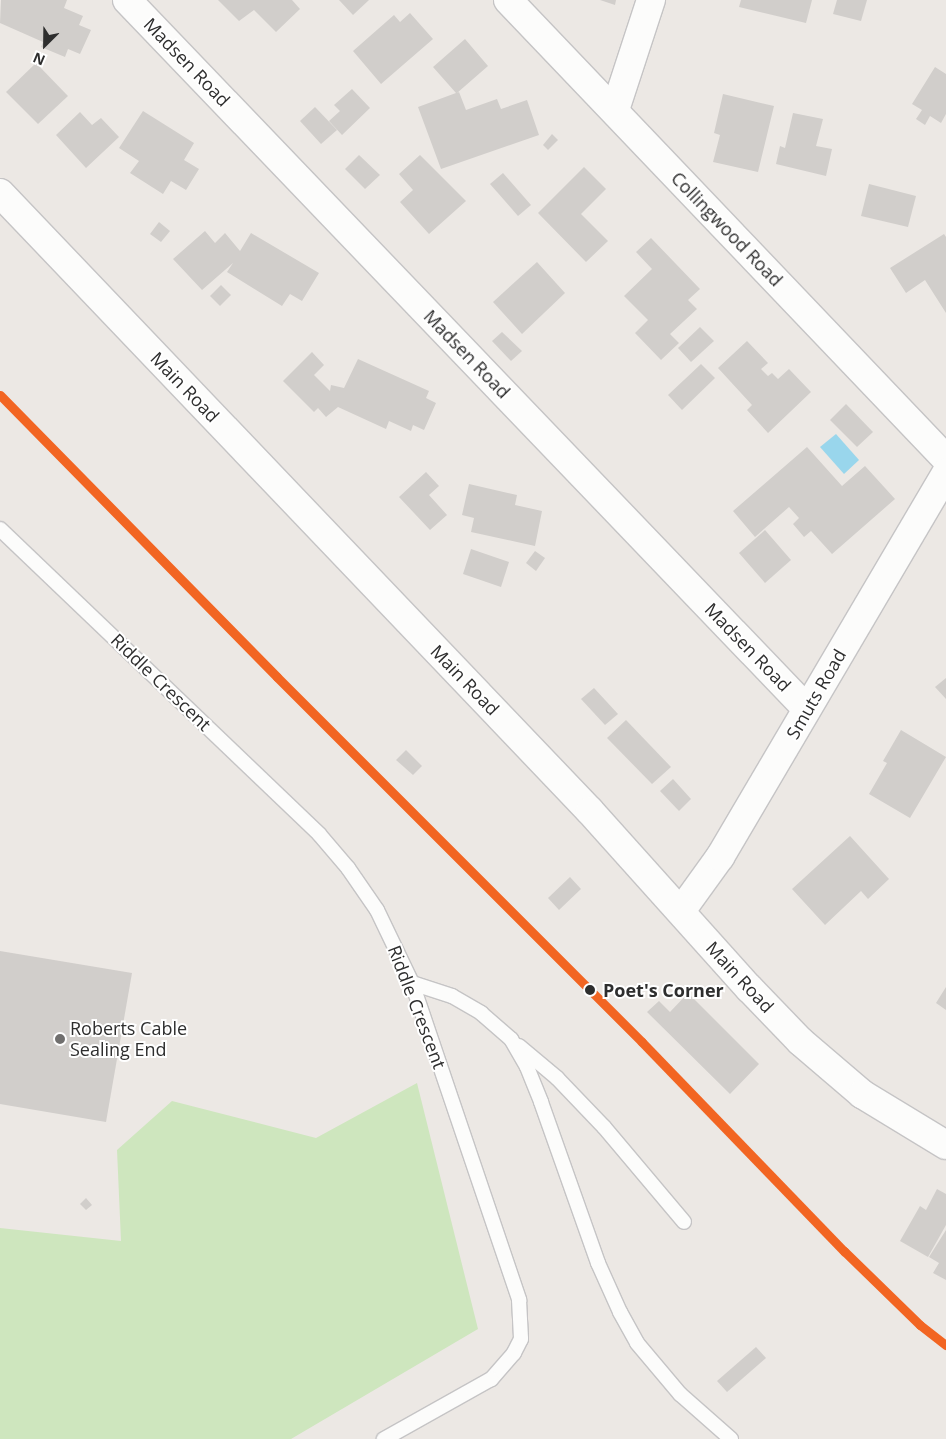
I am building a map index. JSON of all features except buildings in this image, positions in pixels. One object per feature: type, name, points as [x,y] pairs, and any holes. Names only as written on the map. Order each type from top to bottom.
[{"type":"street","name":"Madsen Road","points":[[127,0],[807,709]]},
{"type":"street","name":"Collingwood Road","points":[[508,0],[946,459]]},
{"type":"street","points":[[614,110],[651,0]]},
{"type":"street","name":"Main Road","points":[[0,193],[590,811],[800,1041],[862,1094],[946,1145]]},
{"type":"street","name":"Smuts Road","points":[[681,911],[720,858],[946,473]]},
{"type":"lane","name":"Riddle Crescent","points":[[0,529],[319,834],[348,868],[377,910],[412,983],[519,1300],[522,1324],[521,1338],[514,1353],[490,1379],[384,1439]]},
{"type":"lane","points":[[412,983],[452,996],[481,1013],[557,1078],[604,1127],[684,1222]]},
{"type":"lane","points":[[511,1039],[527,1067],[542,1102],[598,1263],[620,1312],[637,1343],[680,1394],[731,1439]]},
{"type":"green space","points":[[417,1083],[478,1329],[291,1439],[0,1439],[0,1228],[121,1241],[117,1150],[172,1101],[316,1138]]},
{"type":"water","points":[[836,434],[859,460],[844,474],[820,447]]},
{"type":"transit line","points":[[0,395],[277,677],[642,1042],[844,1251],[920,1325],[946,1345]]},
{"type":"place","name":"Poet's Corner","points":[[590,990]]},
{"type":"place","name":"Roberts Cable Sealing End","points":[[60,1039]]}]
